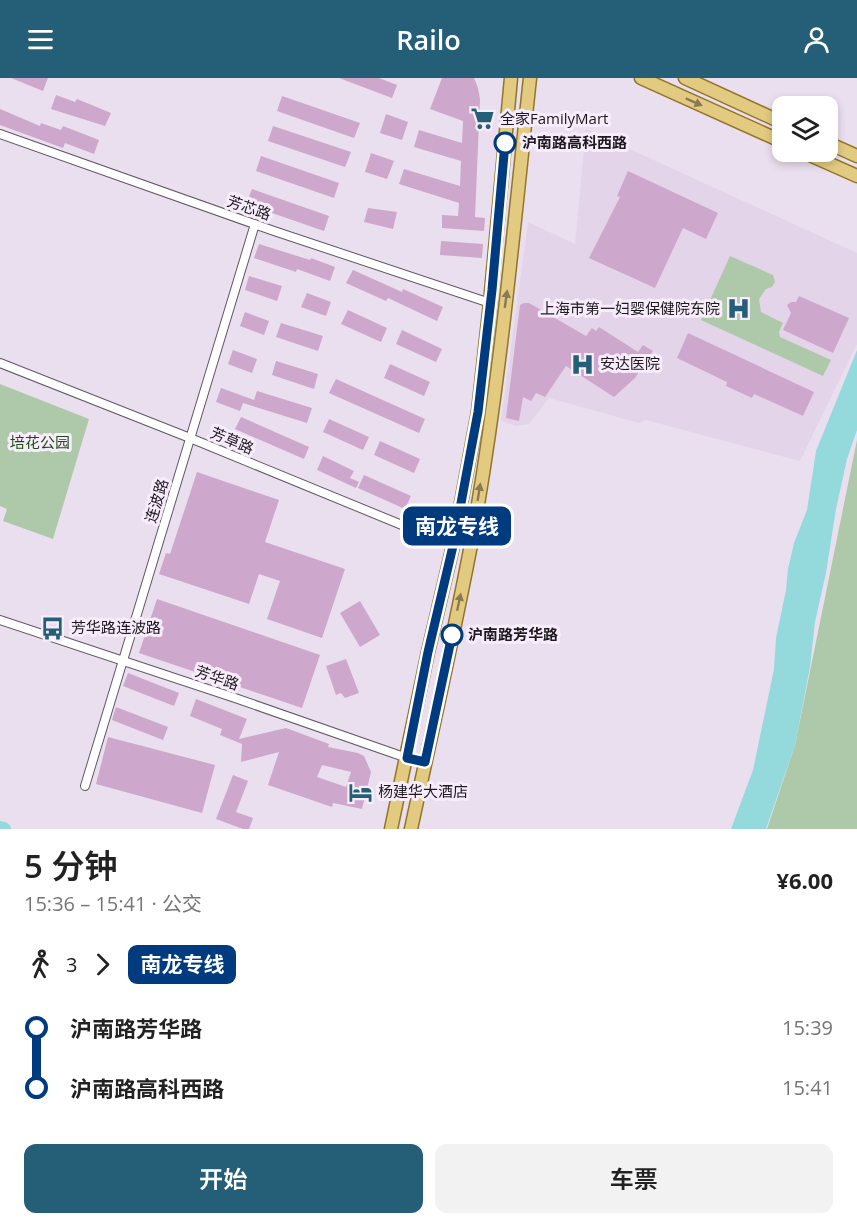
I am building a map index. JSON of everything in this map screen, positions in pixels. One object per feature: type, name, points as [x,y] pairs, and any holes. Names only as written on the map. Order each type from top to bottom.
[{"type":"main road","points":[[391,829],[453,546],[478,412],[511,78]]},
{"type":"main road","points":[[411,829],[468,560],[481,482],[507,291],[530,78]]},
{"type":"main road","points":[[641,78],[772,137]]},
{"type":"main road","points":[[685,78],[772,118]]},
{"type":"main road","points":[[838,147],[857,156]]},
{"type":"main road","points":[[826,162],[857,176]]},
{"type":"street","points":[[769,136],[772,132]]},
{"type":"street","name":"芳芯路","points":[[0,134],[255,224],[490,303]]},
{"type":"street","name":"连波路","points":[[85,786],[255,224]]},
{"type":"street","name":"芳草路","points":[[0,363],[453,546]]},
{"type":"street","name":"芳华路","points":[[0,620],[407,758],[425,762]]},
{"type":"shaded area","name":"上海市第一妇婴保健院东院","points":[[586,129],[857,253],[857,344],[800,461],[646,420],[639,423],[549,398],[529,424],[516,426],[501,421],[528,222],[575,244]]},
{"type":"shaded area","points":[[857,350],[857,430],[847,459],[836,509],[795,745],[766,829],[731,829],[753,770],[774,669],[776,638],[788,569],[794,543],[807,510],[816,451]]},
{"type":"green space","points":[[730,256],[773,275],[775,282],[759,299],[761,312],[783,323],[779,332],[780,337],[831,360],[823,376],[701,320]]},
{"type":"green space","name":"培花公园","points":[[0,384],[89,419],[53,539],[3,521],[7,509],[0,506]]},
{"type":"green space","points":[[857,440],[857,829],[767,829],[795,745]]},
{"type":"building","points":[[11,78],[48,78],[43,91]]},
{"type":"building","points":[[339,78],[379,78],[397,85],[392,98]]},
{"type":"building","points":[[442,78],[474,78],[478,88],[480,99],[475,217],[485,218],[484,231],[442,228],[442,215],[458,216],[459,203],[399,184],[404,169],[460,186],[461,161],[414,147],[419,130],[462,143],[463,121],[430,109]]},
{"type":"building","points":[[56,95],[75,102],[77,99],[111,113],[105,126],[51,109]]},
{"type":"building","points":[[282,96],[360,123],[354,138],[277,111]]},
{"type":"building","points":[[0,109],[40,126],[41,123],[61,130],[63,126],[99,140],[94,154],[65,143],[63,148],[0,125]]},
{"type":"building","points":[[386,114],[408,122],[402,140],[380,133]]},
{"type":"building","points":[[273,126],[351,152],[345,167],[268,141]]},
{"type":"building","points":[[371,153],[394,161],[387,179],[365,172]]},
{"type":"building","points":[[261,156],[339,183],[334,198],[256,171]]},
{"type":"building","points":[[628,171],[718,213],[706,239],[683,228],[655,288],[589,258],[620,197],[617,196]]},
{"type":"building","points":[[252,189],[329,216],[324,231],[246,204]]},
{"type":"building","points":[[368,208],[397,212],[393,229],[364,222]]},
{"type":"building","points":[[441,241],[483,244],[482,258],[440,255]]},
{"type":"building","points":[[259,244],[335,267],[330,281],[297,269],[296,272],[254,258]]},
{"type":"building","points":[[353,270],[443,307],[437,321],[388,298],[386,301],[346,283]]},
{"type":"building","points":[[249,276],[282,286],[277,301],[245,290]]},
{"type":"building","points":[[307,293],[331,302],[326,316],[301,307]]},
{"type":"building","points":[[799,296],[849,318],[833,353],[783,330],[791,313],[787,305],[796,302]]},
{"type":"building","points":[[529,303],[586,336],[592,328],[596,331],[599,327],[638,352],[643,345],[653,351],[635,378],[614,397],[566,366],[545,397],[536,393],[531,401],[523,397],[519,421],[506,418],[520,305]]},
{"type":"building","points":[[348,310],[387,328],[381,342],[341,324]]},
{"type":"building","points":[[245,312],[269,321],[264,335],[240,326]]},
{"type":"building","points":[[281,323],[323,336],[318,351],[276,337]]},
{"type":"building","points":[[402,330],[442,349],[436,362],[396,344]]},
{"type":"building","points":[[688,333],[814,392],[803,416],[754,394],[752,398],[726,386],[727,382],[677,358]]},
{"type":"building","points":[[233,350],[257,359],[252,373],[228,364]]},
{"type":"building","points":[[276,361],[318,374],[314,389],[272,375]]},
{"type":"building","points":[[390,364],[430,382],[424,396],[384,378]]},
{"type":"building","points":[[336,379],[425,419],[419,433],[329,393]]},
{"type":"building","points":[[221,388],[254,400],[257,391],[312,408],[307,423],[243,403],[240,411],[216,402]]},
{"type":"building","points":[[241,417],[309,447],[304,459],[235,429]]},
{"type":"building","points":[[329,419],[369,437],[363,450],[323,432]]},
{"type":"building","points":[[380,441],[420,459],[414,473],[374,455]]},
{"type":"building","points":[[323,456],[354,471],[350,478],[359,482],[356,488],[317,470]]},
{"type":"building","points":[[197,472],[279,500],[265,542],[345,569],[322,638],[267,619],[280,581],[259,574],[249,604],[159,574],[166,553],[170,554]]},
{"type":"building","points":[[364,475],[411,496],[405,509],[358,488]]},
{"type":"building","points":[[157,599],[320,655],[302,708],[139,653]]},
{"type":"building","points":[[360,601],[380,635],[360,647],[340,613]]},
{"type":"building","points":[[346,659],[359,693],[345,698],[341,693],[336,695],[326,666]]},
{"type":"building","points":[[128,673],[179,693],[174,706],[123,686]]},
{"type":"building","points":[[196,699],[247,719],[239,739],[286,728],[329,744],[328,747],[364,756],[371,772],[362,809],[333,803],[332,807],[268,785],[279,752],[241,762],[242,744],[220,735],[222,729],[190,716]],"holes":[[[322,765],[351,772],[346,787],[317,777]]]},
{"type":"building","points":[[116,707],[168,727],[163,740],[112,720]]},
{"type":"building","points":[[108,737],[215,765],[202,813],[96,784]]},
{"type":"building","points":[[233,775],[248,781],[236,812],[253,818],[249,829],[216,819]]},
{"type":"waterway","points":[[0,828],[4,829]]},
{"type":"bus line","name":"南龙专线","points":[[452,635],[425,762],[407,758],[428,652],[453,546],[478,412],[505,143]]},
{"type":"place","name":"全家FamilyMart","points":[[482,119]]},
{"type":"place","name":"沪南路高科西路","points":[[505,143]]},
{"type":"place","name":"上海市第一妇婴保健院东院","points":[[738,309]]},
{"type":"place","name":"安达医院","points":[[582,364]]},
{"type":"place","name":"芳华路连波路","points":[[53,628]]},
{"type":"place","name":"沪南路芳华路","points":[[452,635]]},
{"type":"place","name":"杨建华大酒店","points":[[360,792]]}]
